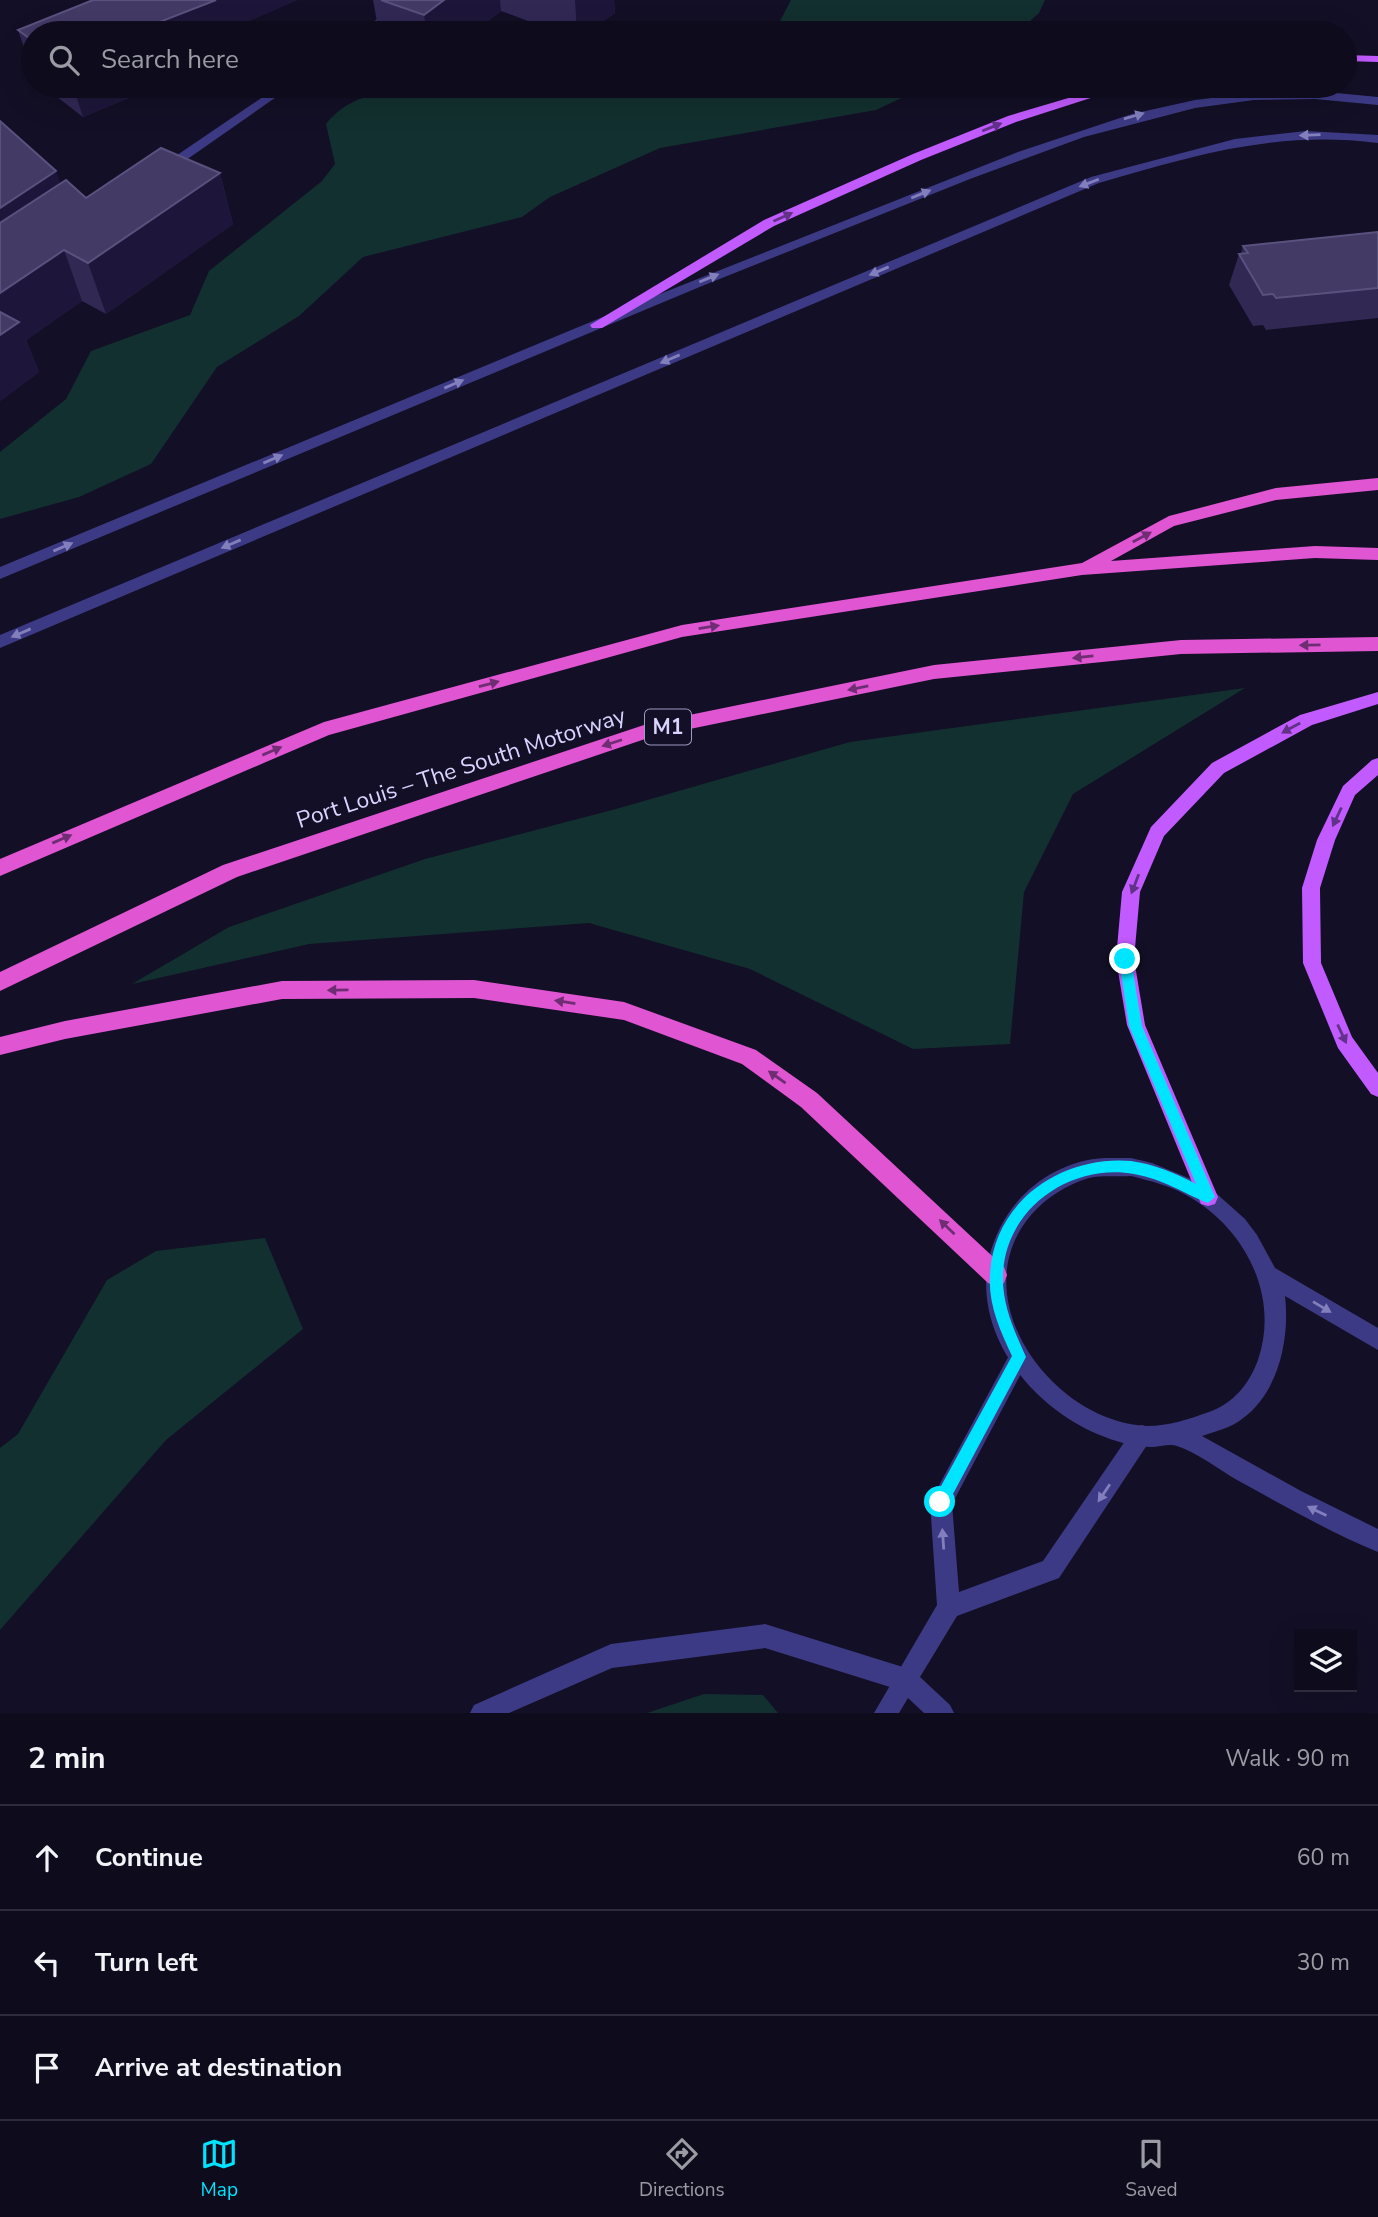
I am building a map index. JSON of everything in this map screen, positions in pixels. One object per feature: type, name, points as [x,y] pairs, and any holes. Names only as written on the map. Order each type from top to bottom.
[{"type":"highway","points":[[1082,569],[1169,522],[1276,494],[1378,484]]},
{"type":"highway","points":[[0,867],[324,729],[682,631],[1082,569],[1315,552],[1378,554]]},
{"type":"highway","name":"Port Louis – The South Motorway","points":[[0,982],[230,871],[650,730],[934,672],[1181,647],[1378,644]]},
{"type":"highway","points":[[0,1046],[65,1030],[282,990],[474,989],[624,1012],[749,1057],[809,1100],[996,1275]]},
{"type":"main road","points":[[1357,58],[1378,59]]},
{"type":"main road","points":[[597,325],[769,223],[1012,119],[1075,98]]},
{"type":"main road","points":[[1208,1197],[1136,1026],[1125,959],[1131,892],[1157,831],[1218,768],[1306,720],[1378,698]]},
{"type":"main road","points":[[1378,765],[1349,791],[1326,839],[1311,887],[1312,963],[1345,1042],[1378,1088]]},
{"type":"street","points":[[381,21],[412,0]]},
{"type":"street","points":[[149,180],[269,98]]},
{"type":"street","points":[[0,573],[597,325],[1066,136],[1154,110],[1229,98]]},
{"type":"street","points":[[1357,98],[1378,100]]},
{"type":"street","points":[[0,642],[1095,180],[1205,149],[1273,135],[1348,134],[1378,139]]},
{"type":"street","points":[[1131,1167],[1172,1178],[1208,1197],[1238,1225],[1262,1261],[1275,1298],[1276,1336],[1262,1379],[1234,1413],[1178,1434],[1142,1436],[1094,1423],[1051,1394],[1019,1357],[1001,1316],[996,1275],[1004,1237],[1024,1204],[1054,1181],[1091,1168],[1131,1167]]},
{"type":"street","points":[[1266,1274],[1378,1340]]},
{"type":"street","points":[[886,1713],[949,1607],[940,1502],[1019,1357]]},
{"type":"street","points":[[1178,1434],[1293,1499],[1378,1541]]},
{"type":"street","points":[[949,1607],[1051,1570],[1142,1436]]},
{"type":"street","points":[[482,1713],[611,1656],[765,1636],[906,1680],[942,1713]]},
{"type":"green space","points":[[791,0],[1045,0],[1039,13],[1030,21],[780,21]]},
{"type":"green space","points":[[902,98],[876,110],[660,148],[550,197],[522,217],[363,257],[299,316],[217,367],[151,464],[79,497],[0,519],[0,452],[66,399],[91,351],[190,315],[209,271],[322,181],[335,164],[326,124],[336,113],[358,100]]},
{"type":"green space","points":[[1245,688],[1073,794],[1024,892],[1010,1044],[913,1049],[750,969],[589,923],[309,944],[132,984],[229,927],[425,859],[616,809],[850,742]]},
{"type":"green space","points":[[265,1238],[303,1329],[166,1440],[0,1630],[0,1448],[18,1434],[107,1280],[156,1251]]},
{"type":"green space","points":[[704,1694],[763,1695],[778,1713],[647,1713]]},
{"type":"building","points":[[93,0],[216,0],[162,21],[40,21]]},
{"type":"building","points":[[381,0],[444,0],[424,15]]},
{"type":"building","points":[[0,121],[56,171],[0,208]]},
{"type":"building","points":[[161,148],[220,173],[88,263],[64,250],[0,293],[0,223],[66,180],[86,198]]},
{"type":"building","points":[[1378,232],[1378,288],[1276,298],[1273,294],[1263,295],[1239,254],[1248,253],[1243,246]]},
{"type":"building","points":[[0,312],[19,322],[0,335]]},
{"type":"route","points":[[940,1502],[1019,1357],[1001,1316],[996,1275],[1004,1237],[1024,1204],[1054,1181],[1091,1168],[1131,1167],[1172,1178],[1208,1197],[1136,1026],[1125,959]]}]
